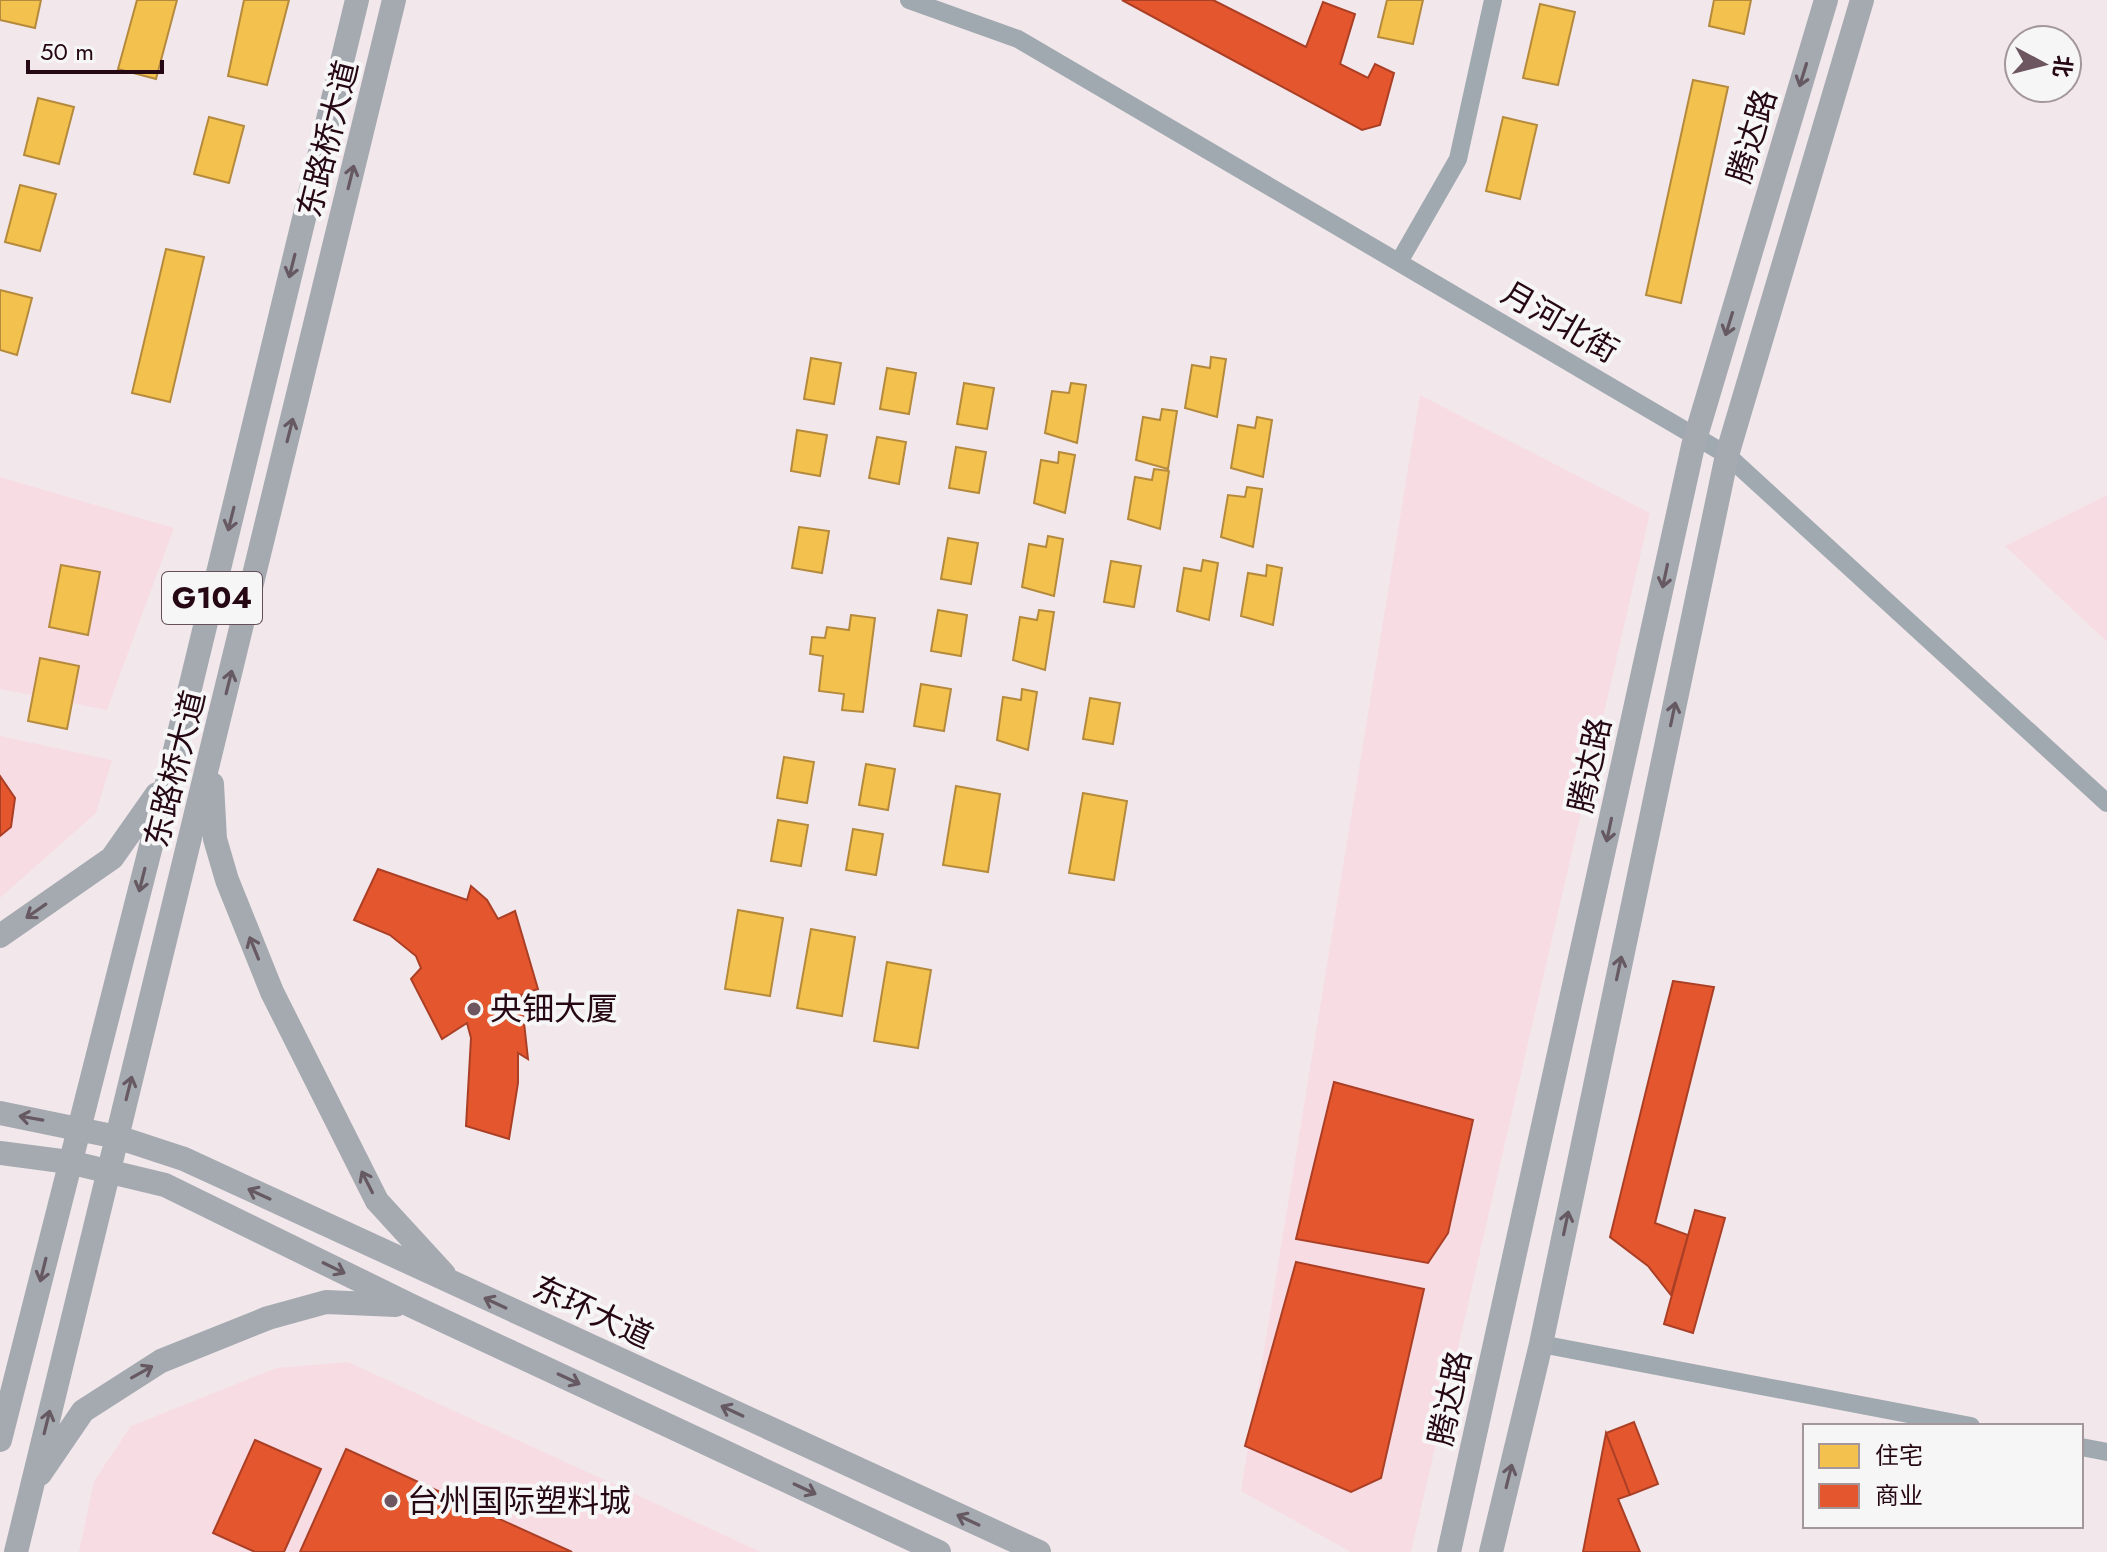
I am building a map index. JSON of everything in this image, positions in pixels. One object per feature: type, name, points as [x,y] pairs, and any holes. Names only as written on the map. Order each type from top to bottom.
[{"type":"main road","name":"东路桥大道","points":[[0,1440],[168,779],[357,0]]},
{"type":"main road","name":"东路桥大道","points":[[16,1552],[394,0]]},
{"type":"main road","name":"腾达路","points":[[1449,1552],[1696,437],[1826,0]]},
{"type":"main road","name":"腾达路","points":[[1491,1552],[1541,1344],[1727,455],[1862,0]]},
{"type":"main road","points":[[210,758],[215,839],[227,880],[272,992],[377,1201],[453,1284]]},
{"type":"main road","points":[[0,936],[112,858],[168,779]]},
{"type":"main road","name":"东环大道","points":[[0,1113],[117,1137],[184,1159],[1039,1552]]},
{"type":"main road","points":[[0,1153],[69,1162],[165,1185],[412,1306],[939,1552]]},
{"type":"main road","points":[[31,1486],[83,1411],[161,1361],[256,1322],[326,1302],[412,1306]]},
{"type":"street","name":"月河北街","points":[[909,0],[1018,39],[1727,455],[2107,803]]},
{"type":"street","points":[[1399,262],[1458,159],[1493,0]]},
{"type":"street","points":[[1541,1344],[1961,1424]]},
{"type":"street","points":[[2083,1447],[2107,1452]]},
{"type":"shaded area","points":[[1420,395],[1650,513],[1411,1552],[1351,1552],[1241,1491]]},
{"type":"shaded area","points":[[0,477],[174,528],[107,710],[0,689]]},
{"type":"shaded area","points":[[2107,495],[2107,642],[2005,546]]},
{"type":"shaded area","points":[[0,736],[112,760],[96,813],[0,898]]},
{"type":"shaded area","points":[[348,1362],[761,1552],[79,1552],[94,1481],[131,1426],[276,1368]]},
{"type":"building: 住宅","points":[[0,0],[41,0],[35,28],[0,20]]},
{"type":"building: 住宅","points":[[137,0],[177,0],[156,79],[118,69]]},
{"type":"building: 住宅","points":[[244,0],[289,0],[267,85],[228,76]]},
{"type":"building: 住宅","points":[[1387,0],[1423,0],[1413,44],[1378,37]]},
{"type":"building: 住宅","points":[[1714,0],[1751,0],[1744,34],[1709,26]]},
{"type":"building: 住宅","points":[[1540,4],[1575,12],[1558,85],[1523,78]]},
{"type":"building: 住宅","points":[[1693,80],[1728,87],[1681,303],[1646,295]]},
{"type":"building: 住宅","points":[[38,98],[74,107],[59,164],[24,155]]},
{"type":"building: 住宅","points":[[209,117],[244,126],[229,183],[194,174]]},
{"type":"building: 住宅","points":[[1503,117],[1537,125],[1520,199],[1486,191]]},
{"type":"building: 住宅","points":[[20,185],[56,194],[40,251],[5,242]]},
{"type":"building: 住宅","points":[[166,249],[204,257],[170,402],[132,393]]},
{"type":"building: 住宅","points":[[0,290],[32,298],[17,355],[0,350]]},
{"type":"building: 住宅","points":[[1211,357],[1226,359],[1217,417],[1185,408],[1192,365],[1210,368]]},
{"type":"building: 住宅","points":[[811,358],[841,363],[834,404],[804,399]]},
{"type":"building: 住宅","points":[[887,368],[916,373],[909,414],[880,409]]},
{"type":"building: 住宅","points":[[964,383],[994,388],[987,429],[957,424]]},
{"type":"building: 住宅","points":[[1071,383],[1086,385],[1077,443],[1045,433],[1052,391],[1069,393]]},
{"type":"building: 住宅","points":[[1162,409],[1177,411],[1168,469],[1136,460],[1143,417],[1160,420]]},
{"type":"building: 住宅","points":[[1257,417],[1272,420],[1263,477],[1231,468],[1238,425],[1255,428]]},
{"type":"building: 住宅","points":[[797,430],[827,435],[820,476],[791,471]]},
{"type":"building: 住宅","points":[[877,437],[906,442],[899,484],[869,478]]},
{"type":"building: 住宅","points":[[956,447],[986,452],[979,493],[949,488]]},
{"type":"building: 住宅","points":[[1059,452],[1075,455],[1065,513],[1034,503],[1041,460],[1058,463]]},
{"type":"building: 住宅","points":[[1154,469],[1169,471],[1160,529],[1128,519],[1135,477],[1152,480]]},
{"type":"building: 住宅","points":[[1247,487],[1262,489],[1253,547],[1221,537],[1228,495],[1245,497]]},
{"type":"building: 住宅","points":[[799,527],[829,531],[822,573],[792,568]]},
{"type":"building: 住宅","points":[[1048,536],[1063,539],[1054,596],[1022,587],[1029,544],[1046,547]]},
{"type":"building: 住宅","points":[[948,538],[978,543],[971,584],[941,579]]},
{"type":"building: 住宅","points":[[1203,560],[1218,563],[1209,620],[1177,611],[1184,568],[1201,571]]},
{"type":"building: 住宅","points":[[1111,561],[1141,566],[1134,607],[1104,602]]},
{"type":"building: 住宅","points":[[61,565],[100,572],[88,635],[49,627]]},
{"type":"building: 住宅","points":[[1267,565],[1282,568],[1273,625],[1241,616],[1248,573],[1266,576]]},
{"type":"building: 住宅","points":[[938,610],[967,615],[961,656],[931,651]]},
{"type":"building: 住宅","points":[[1039,610],[1054,612],[1045,670],[1013,660],[1020,617],[1037,620]]},
{"type":"building: 住宅","points":[[851,615],[875,618],[863,712],[842,710],[844,694],[819,691],[823,656],[810,654],[812,637],[825,638],[827,627],[849,630]]},
{"type":"building: 住宅","points":[[40,658],[79,666],[67,729],[28,721]]},
{"type":"building: 住宅","points":[[921,684],[951,689],[944,731],[914,726]]},
{"type":"building: 住宅","points":[[1022,689],[1037,692],[1028,750],[997,740],[1003,697],[1021,700]]},
{"type":"building: 住宅","points":[[1090,698],[1120,703],[1113,744],[1083,739]]},
{"type":"building: 住宅","points":[[784,757],[814,762],[807,803],[777,798]]},
{"type":"building: 住宅","points":[[866,764],[895,769],[888,810],[859,805]]},
{"type":"building: 住宅","points":[[956,786],[1000,794],[988,872],[943,865]]},
{"type":"building: 住宅","points":[[1083,793],[1127,801],[1114,880],[1069,873]]},
{"type":"building: 住宅","points":[[778,820],[808,825],[801,866],[771,861]]},
{"type":"building: 住宅","points":[[853,829],[883,834],[876,875],[846,870]]},
{"type":"building: 住宅","points":[[738,910],[783,918],[770,996],[725,989]]},
{"type":"building: 住宅","points":[[811,929],[855,937],[842,1016],[797,1008]]},
{"type":"building: 住宅","points":[[887,962],[931,970],[918,1048],[874,1041]]},
{"type":"building: 商业","points":[[1122,0],[1213,0],[1306,47],[1323,2],[1355,14],[1340,64],[1368,78],[1375,64],[1394,73],[1380,125],[1362,130]]},
{"type":"building: 商业","points":[[0,776],[15,798],[11,827],[0,836]]},
{"type":"building: 商业","name":"央钿大厦","points":[[378,869],[467,900],[471,886],[487,900],[498,919],[515,911],[538,989],[521,995],[528,1059],[518,1053],[518,1083],[509,1139],[466,1126],[471,1038],[467,1023],[442,1039],[411,979],[421,968],[416,956],[390,935],[354,920]]},
{"type":"building: 商业","points":[[1673,981],[1714,987],[1655,1223],[1688,1235],[1671,1295],[1648,1266],[1610,1237]]},
{"type":"building: 商业","points":[[1334,1082],[1473,1120],[1448,1233],[1428,1263],[1296,1239]]},
{"type":"building: 商业","points":[[1695,1210],[1725,1218],[1693,1333],[1664,1324]]},
{"type":"building: 商业","points":[[1296,1262],[1424,1289],[1381,1478],[1351,1492],[1245,1446]]},
{"type":"building: 商业","points":[[1634,1422],[1658,1484],[1630,1495],[1606,1433]]},
{"type":"building: 商业","points":[[1606,1433],[1630,1495],[1618,1499],[1640,1552],[1583,1552]]},
{"type":"building: 商业","points":[[255,1440],[321,1469],[284,1552],[255,1552],[213,1533]]},
{"type":"building: 商业","name":"台州国际塑料城","points":[[346,1449],[572,1552],[300,1552]]},
{"type":"place","name":"央钿大厦","points":[[474,1009]]},
{"type":"place","name":"台州国际塑料城","points":[[391,1501]]}]
